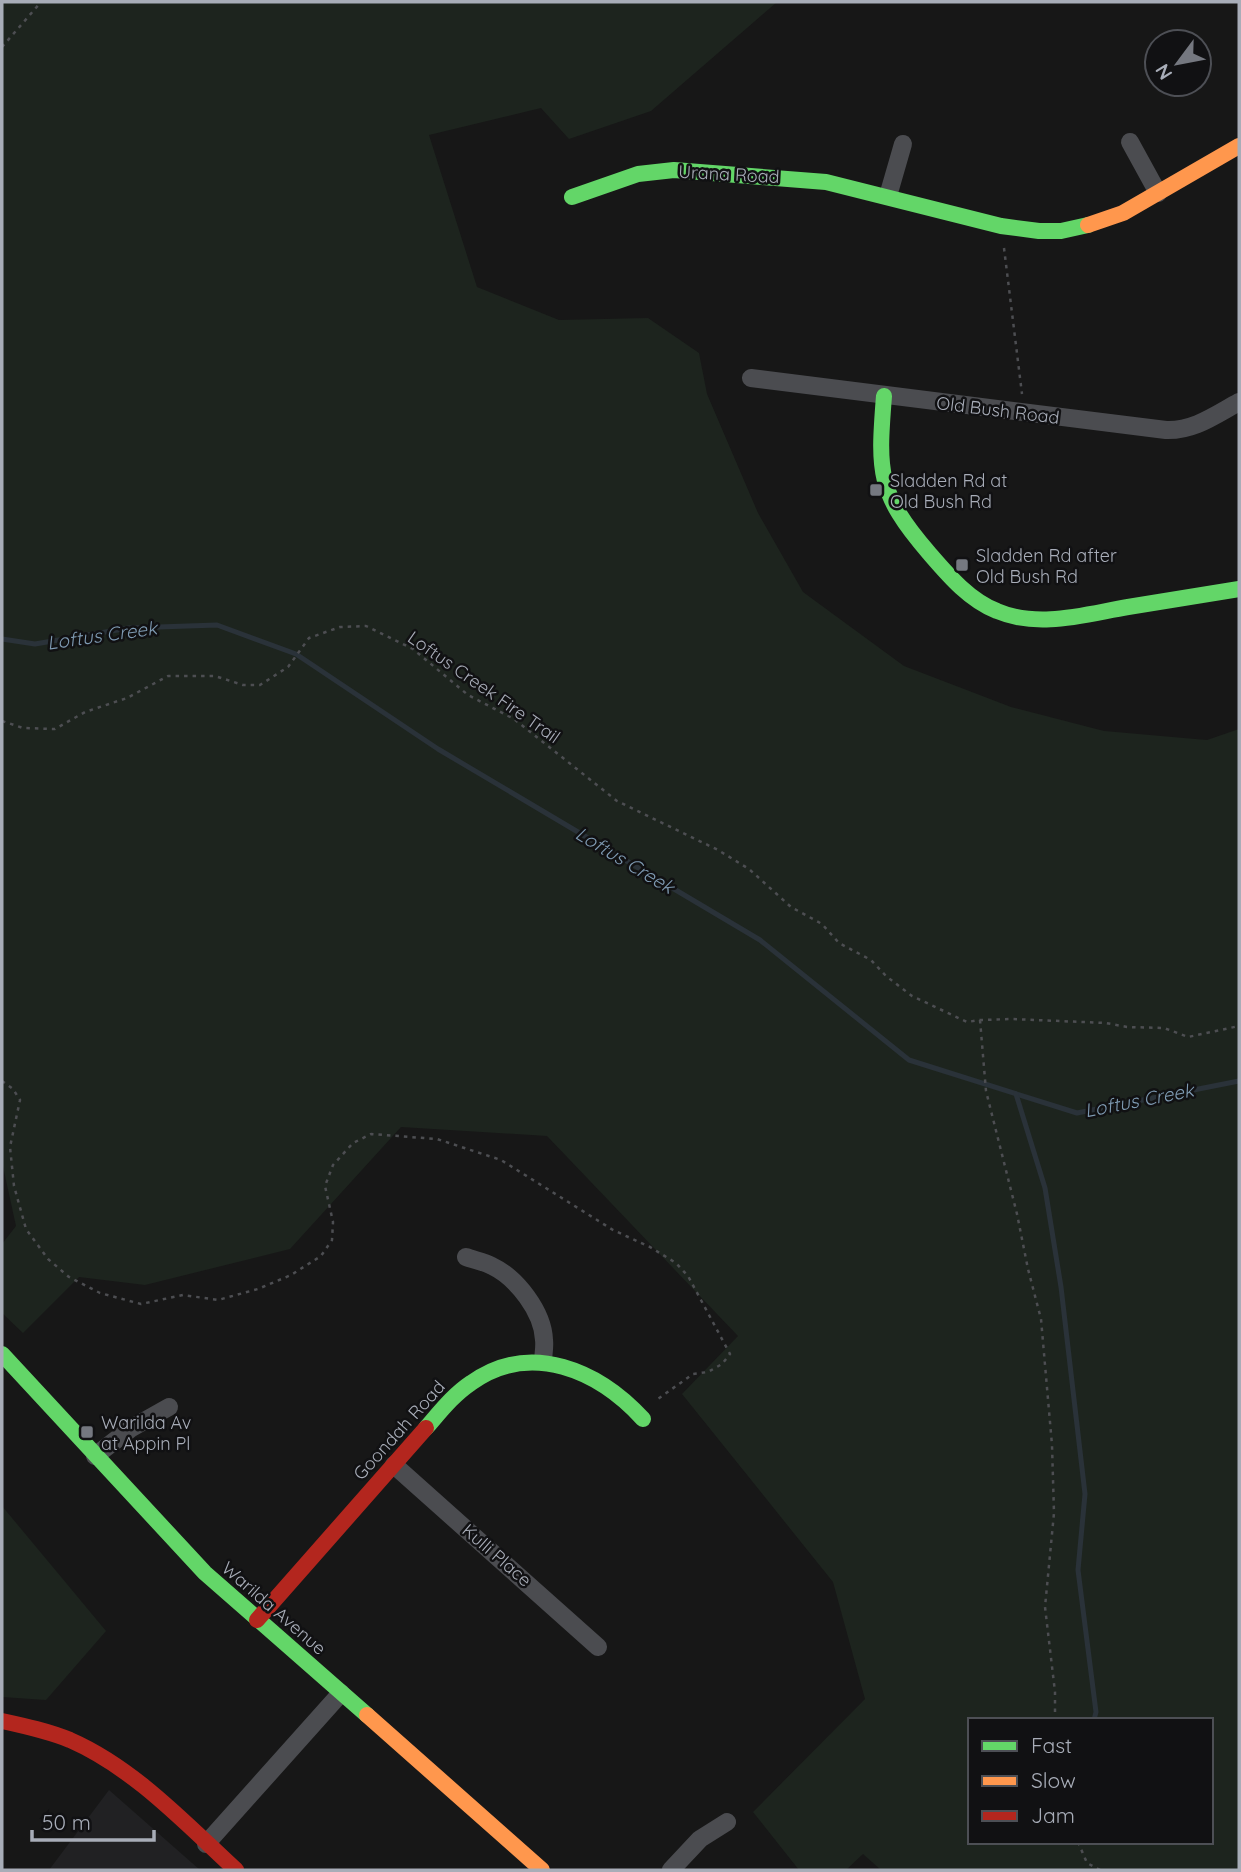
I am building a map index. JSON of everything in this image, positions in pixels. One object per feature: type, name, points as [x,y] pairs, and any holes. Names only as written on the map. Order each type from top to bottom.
[{"type":"street","points":[[1130,142],[1158,192]]},
{"type":"street","points":[[888,196],[903,144]]},
{"type":"street","name":"Urana Road","points":[[572,198],[638,174],[674,170],[826,182],[1001,226],[1039,231],[1082,227],[1123,213],[1239,146]]},
{"type":"street","name":"Old Bush Road","points":[[751,378],[1181,431],[1196,426],[1239,402]]},
{"type":"street","points":[[884,396],[879,450],[888,496],[961,587],[983,604],[1009,617],[1034,621],[1239,589]]},
{"type":"street","points":[[466,1258],[493,1266],[523,1293],[541,1325],[544,1340],[543,1362]]},
{"type":"street","name":"Warilda Avenue","points":[[2,1354],[178,1547],[257,1620],[542,1870]]},
{"type":"street","name":"Goondah Road","points":[[257,1620],[454,1397],[478,1378],[498,1369],[543,1362],[568,1367],[594,1377],[612,1388],[640,1416]]},
{"type":"street","points":[[95,1456],[130,1429],[169,1407]]},
{"type":"street","name":"Kulli Place","points":[[394,1465],[598,1647]]},
{"type":"street","points":[[206,1844],[341,1693]]},
{"type":"street","points":[[2,1721],[30,1725],[59,1735],[113,1762],[236,1870]]},
{"type":"street","points":[[671,1870],[700,1839],[727,1822]]},
{"type":"path","points":[[2,47],[41,2]]},
{"type":"path","points":[[1001,226],[1023,398]]},
{"type":"path","name":"Loftus Creek Fire Trail","points":[[2,721],[23,728],[55,729],[85,712],[127,698],[168,676],[215,676],[243,685],[260,685],[288,667],[309,638],[340,627],[366,626],[414,649],[468,695],[514,719],[617,801],[718,850],[749,869],[791,906],[822,924],[839,943],[871,960],[886,976],[912,996],[967,1023],[980,1020],[1106,1023],[1127,1027],[1164,1028],[1188,1037],[1239,1026]]},
{"type":"path","points":[[980,1020],[986,1091],[1041,1319],[1052,1445],[1054,1513],[1045,1606],[1055,1692],[1055,1718]]},
{"type":"path","points":[[2,1081],[13,1089],[20,1100],[10,1147],[14,1186],[26,1229],[48,1259],[69,1277],[100,1293],[141,1304],[183,1295],[218,1300],[228,1298],[291,1275],[321,1256],[332,1240],[333,1222],[325,1186],[333,1165],[353,1143],[371,1134],[437,1139],[501,1160],[613,1230],[650,1247],[676,1263],[688,1276],[723,1339],[730,1354],[722,1364],[708,1372],[693,1374],[640,1416]]},
{"type":"path","points":[[1079,1844],[1087,1863],[1100,1870]]},
{"type":"shaded area","points":[[2,2],[777,2],[651,111],[569,139],[541,108],[429,135],[477,287],[559,320],[648,318],[699,353],[707,394],[758,513],[803,592],[904,666],[1011,707],[1104,731],[1207,740],[1239,729],[1239,1870],[881,1870],[863,1854],[846,1870],[799,1870],[753,1812],[865,1699],[833,1582],[682,1394],[738,1336],[547,1136],[401,1127],[290,1249],[145,1285],[79,1277],[23,1333],[2,1313],[2,1244],[16,1226],[2,1162]]},
{"type":"shaded area","points":[[2,1506],[106,1631],[46,1700],[2,1697]]},
{"type":"shaded area","points":[[109,1790],[200,1870],[49,1870]]},
{"type":"waterway","name":"Loftus Creek","points":[[2,639],[35,644],[129,628],[217,625],[296,654],[438,749],[760,940],[909,1060],[1077,1113],[1239,1081]]},
{"type":"waterway","points":[[1016,1094],[1045,1188],[1061,1287],[1085,1494],[1078,1570],[1096,1712],[1094,1718]]},
{"type":"traffic: fast","points":[[572,197],[638,174],[674,170],[826,182],[1001,226],[1061,231],[1088,225]]},
{"type":"traffic: fast","points":[[884,396],[882,463],[890,497],[899,514],[936,561],[960,586],[987,606],[1029,619],[1062,618],[1239,589]]},
{"type":"traffic: fast","points":[[2,1354],[205,1573],[367,1715]]},
{"type":"traffic: fast","points":[[426,1428],[453,1398],[471,1383],[494,1370],[517,1364],[540,1363],[585,1375],[606,1387],[643,1419]]},
{"type":"traffic: slow","points":[[1088,225],[1123,213],[1239,146]]},
{"type":"traffic: slow","points":[[367,1715],[542,1870]]},
{"type":"traffic: jam","points":[[257,1620],[426,1428]]},
{"type":"traffic: jam","points":[[2,1721],[70,1740],[116,1766],[158,1798],[236,1870]]},
{"type":"place","name":"Sladden Rd at Old Bush Rd","points":[[876,490]]},
{"type":"place","name":"Sladden Rd after Old Bush Rd","points":[[962,565]]},
{"type":"place","name":"Warilda Av at Appin Pl","points":[[87,1432]]}]
